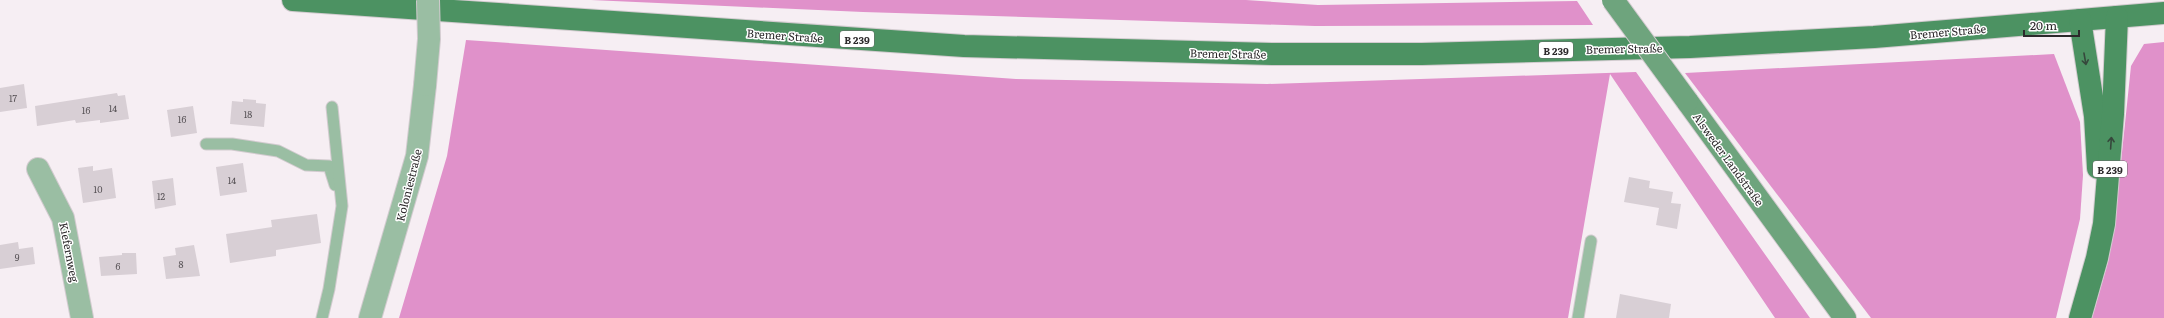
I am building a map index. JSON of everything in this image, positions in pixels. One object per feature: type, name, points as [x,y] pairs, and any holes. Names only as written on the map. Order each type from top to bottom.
[{"type":"main road","name":"Bremer Straße","points":[[293,0],[964,46],[1272,54],[1422,54],[1690,47],[1874,37],[2164,13]]},
{"type":"main road","name":"Alsweder Landstraße","points":[[1613,0],[1845,318]]},
{"type":"main road","name":"B 239","points":[[2080,318],[2097,258],[2104,224],[2113,114],[2117,17]]},
{"type":"main road","name":"B 239","points":[[2070,318],[2087,258],[2094,223],[2098,178],[2095,116],[2080,20]]},
{"type":"street","name":"Koloniestraße","points":[[370,318],[417,156],[429,40],[428,0]]},
{"type":"street","name":"Kiefernweg","points":[[38,168],[63,218],[82,318]]},
{"type":"lane","points":[[322,318],[329,289],[342,206],[332,107]]},
{"type":"lane","points":[[206,144],[232,144],[278,151],[306,164],[330,166],[342,206]]},
{"type":"lane","points":[[1578,318],[1591,241]]},
{"type":"shaded area","points":[[591,0],[1246,0],[1318,5],[1577,1],[1593,25],[1315,26],[863,12]]},
{"type":"shaded area","points":[[466,40],[1016,79],[1267,84],[1636,72],[1810,318],[1775,318],[1610,74],[1568,318],[399,318],[447,156]]},
{"type":"shaded area","points":[[2164,42],[2164,318],[2092,318],[2108,262],[2114,229],[2131,66],[2144,44]]},
{"type":"shaded area","points":[[2054,54],[2080,122],[2083,175],[2080,219],[2056,318],[1871,318],[1685,73]]},
{"type":"building","points":[[24,84],[27,108],[0,112],[0,88]]},
{"type":"building","points":[[117,93],[118,96],[125,95],[129,119],[100,123],[100,120],[76,123],[75,120],[37,126],[35,106]]},
{"type":"building","points":[[243,99],[256,100],[256,103],[266,104],[264,127],[230,124],[232,101],[243,102]]},
{"type":"building","points":[[193,106],[197,133],[171,137],[167,110]]},
{"type":"building","points":[[243,163],[247,192],[220,196],[216,167]]},
{"type":"building","points":[[93,166],[93,171],[112,168],[116,198],[83,203],[78,168]]},
{"type":"building","points":[[1629,177],[1650,181],[1649,188],[1673,192],[1671,203],[1681,204],[1677,229],[1656,225],[1659,208],[1624,202]]},
{"type":"building","points":[[173,178],[176,205],[155,209],[152,181]]},
{"type":"building","points":[[317,214],[321,243],[276,250],[276,256],[230,263],[226,234],[272,227],[271,220]]},
{"type":"building","points":[[18,242],[19,249],[33,247],[35,264],[0,269],[0,245]]},
{"type":"building","points":[[194,245],[200,276],[166,279],[163,257],[176,255],[175,248]]},
{"type":"building","points":[[122,253],[136,253],[137,274],[101,276],[99,257],[122,255]]},
{"type":"building","points":[[1620,294],[1671,304],[1669,318],[1616,318]]}]
